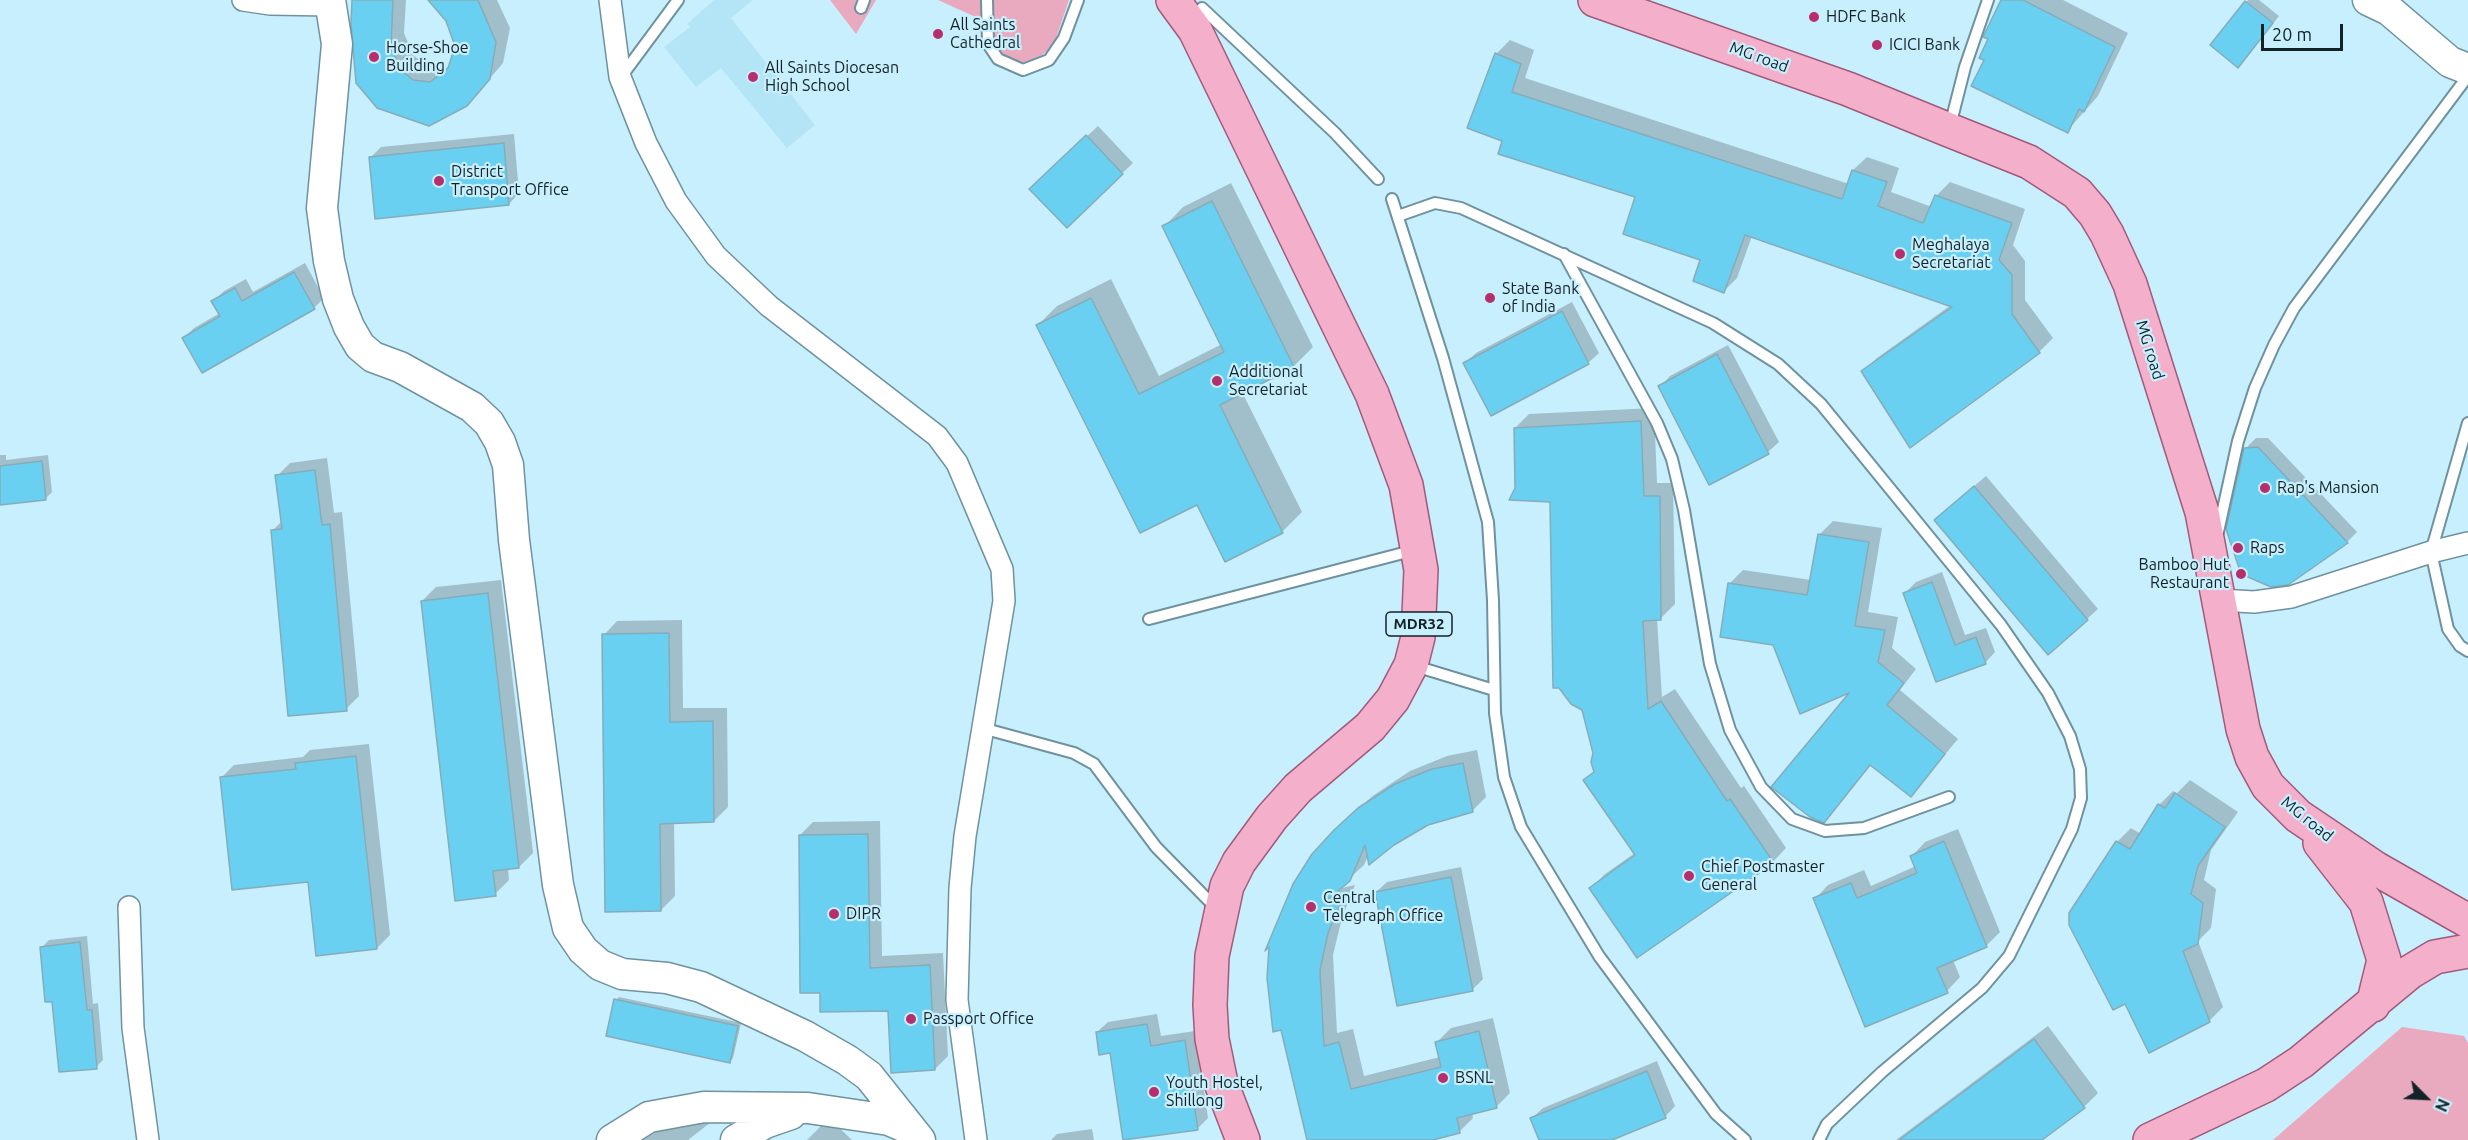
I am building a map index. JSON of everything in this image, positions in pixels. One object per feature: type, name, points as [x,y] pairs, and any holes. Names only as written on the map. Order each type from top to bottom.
[{"type":"main road","name":"MG road","points":[[1595,0],[1641,11],[1848,89],[2029,162],[2077,193],[2095,214],[2130,284],[2202,512],[2243,729],[2252,757],[2268,786],[2298,816],[2368,863],[2468,921]]},
{"type":"main road","name":"MDR32","points":[[1193,10],[1372,394],[1406,485],[1418,549],[1421,604],[1412,665],[1394,699],[1370,727],[1298,788],[1254,839],[1231,878],[1220,913],[1212,956],[1210,1005],[1212,1039],[1221,1083],[1243,1140]]},
{"type":"main road","points":[[2298,816],[2366,902],[2384,960],[2373,1005]]},
{"type":"main road","points":[[2150,1140],[2266,1085],[2301,1062],[2373,1005],[2410,972],[2435,957],[2468,951]]},
{"type":"street","points":[[243,0],[270,4],[331,2],[337,44],[322,208],[329,261],[338,299],[349,327],[360,346],[373,357],[400,367],[472,407],[489,423],[500,442],[508,465],[514,540],[558,885],[568,928],[583,950],[600,965],[622,974],[667,978],[701,987],[755,1010],[839,1055],[869,1076],[916,1135]]},
{"type":"street","points":[[609,0],[620,77],[646,143],[676,201],[716,256],[769,306],[937,436],[957,463],[1002,569],[1004,601],[965,836],[958,938],[957,1000],[976,1140]]},
{"type":"street","points":[[2368,0],[2389,10],[2450,62],[2468,69]]},
{"type":"street","points":[[2219,600],[2254,603],[2291,597],[2430,552],[2468,543]]},
{"type":"street","points":[[129,907],[133,1028],[148,1140]]},
{"type":"street","points":[[612,1140],[649,1117],[670,1111],[704,1107],[808,1108],[889,1120],[916,1135]]},
{"type":"street","points":[[736,1140],[765,1123],[808,1108]]},
{"type":"lane","points":[[620,77],[678,0]]},
{"type":"lane","points":[[987,0],[988,44],[998,59],[1023,70],[1049,60],[1064,38],[1078,0]]},
{"type":"lane","points":[[1949,130],[1965,67],[1988,0]]},
{"type":"lane","points":[[1193,10],[1335,134],[1378,179]]},
{"type":"lane","points":[[2212,563],[2238,441],[2255,388],[2274,345],[2294,308],[2468,76]]},
{"type":"lane","points":[[1392,199],[1459,410],[1488,522],[1493,600],[1495,714],[1504,777],[1521,827],[1605,965],[1716,1114],[1744,1140]]},
{"type":"lane","points":[[1398,216],[1435,203],[1461,208],[1713,323],[1778,364],[1821,404],[2001,625],[2048,693],[2070,736],[2080,769],[2081,798],[2072,829],[2009,956],[1982,988],[1882,1072],[1827,1124],[1819,1140]]},
{"type":"lane","points":[[1564,254],[1657,423],[1672,459],[1684,510],[1710,664],[1730,730],[1761,787],[1792,819],[1825,831],[1864,828],[1949,797]]},
{"type":"lane","points":[[2468,423],[2430,552],[2448,629],[2460,646],[2468,651]]},
{"type":"lane","points":[[1149,619],[1418,549]]},
{"type":"lane","points":[[1412,665],[1494,690]]},
{"type":"lane","points":[[982,728],[1074,753],[1094,764],[1156,847],[1220,913]]},
{"type":"shaded area","name":"All Saints Diocesan High School","points":[[714,0],[753,0],[731,18],[815,125],[787,148],[721,68],[696,87],[664,47],[690,27],[687,24]]},
{"type":"shaded area","points":[[830,0],[876,0],[856,34]]},
{"type":"shaded area","points":[[938,0],[1069,0],[1054,44],[1037,60],[1021,65],[995,54],[991,24]]},
{"type":"shaded area","points":[[2402,1027],[2464,1036],[2468,1043],[2468,1140],[2273,1140]]},
{"type":"building","name":"Horse-Shoe Building","points":[[352,0],[393,0],[391,47],[400,69],[413,80],[430,82],[448,68],[455,46],[446,21],[428,0],[478,0],[496,42],[490,79],[467,106],[429,126],[377,108],[356,83],[351,23]]},
{"type":"building","points":[[2001,0],[2023,0],[2115,47],[2084,112],[2079,109],[2068,133],[1971,86],[1984,60],[1979,58],[1988,39],[1983,37]]},
{"type":"building","points":[[2245,1],[2273,23],[2238,68],[2210,45]]},
{"type":"building","name":"Meghalaya Secretariat","points":[[1495,53],[1521,64],[1512,92],[1842,199],[1852,170],[1887,182],[1878,206],[1923,223],[1935,195],[2012,223],[1999,260],[2012,275],[2012,314],[2040,353],[1910,448],[1861,371],[1952,307],[1745,235],[1724,293],[1693,281],[1700,260],[1623,234],[1635,197],[1498,154],[1502,141],[1467,128]]},
{"type":"building","points":[[1086,135],[1123,174],[1067,228],[1029,189]]},
{"type":"building","name":"District Transport Office","points":[[504,143],[509,205],[375,219],[369,157]]},
{"type":"building","name":"Additional Secretariat","points":[[1212,201],[1294,367],[1220,405],[1283,533],[1225,562],[1197,505],[1140,533],[1036,325],[1091,298],[1139,394],[1224,352],[1162,226]]},
{"type":"building","points":[[294,272],[315,309],[202,373],[182,338],[220,316],[211,301],[235,288],[242,301]]},
{"type":"building","points":[[1562,311],[1589,364],[1491,416],[1463,363]]},
{"type":"building","points":[[1717,354],[1769,454],[1709,485],[1658,386]]},
{"type":"building","points":[[1641,421],[1644,496],[1660,496],[1661,620],[1643,621],[1648,709],[1661,701],[1727,801],[1730,799],[1774,863],[1637,958],[1589,888],[1635,855],[1583,780],[1594,772],[1591,762],[1593,753],[1582,710],[1571,704],[1559,688],[1553,688],[1550,502],[1509,500],[1515,488],[1514,428]]},
{"type":"building","name":"Rap's Mansion","points":[[2258,447],[2348,543],[2288,585],[2271,587],[2241,574],[2226,529],[2244,448]]},
{"type":"building","points":[[42,461],[46,500],[0,505],[0,466]]},
{"type":"building","points":[[315,470],[322,525],[330,524],[347,711],[288,716],[271,530],[282,529],[275,475]]},
{"type":"building","points":[[1974,486],[2088,620],[2048,655],[1934,520]]},
{"type":"building","points":[[1818,534],[1869,542],[1855,626],[1885,630],[1878,662],[1904,683],[1887,705],[1945,754],[1911,797],[1870,765],[1824,823],[1810,817],[1771,787],[1849,693],[1800,714],[1773,645],[1720,637],[1728,583],[1807,595]]},
{"type":"building","points":[[1932,582],[1955,645],[1976,637],[1986,664],[1936,682],[1903,593]]},
{"type":"building","points":[[488,593],[519,868],[493,871],[496,896],[455,901],[421,601]]},
{"type":"building","points":[[669,633],[670,722],[713,721],[714,822],[660,824],[661,911],[605,912],[602,634]]},
{"type":"building","points":[[356,756],[377,949],[316,956],[308,882],[232,890],[220,777],[296,769],[295,763]]},
{"type":"building","points":[[1463,763],[1473,812],[1428,825],[1394,845],[1369,865],[1365,845],[1350,881],[1325,902],[1343,898],[1328,933],[1320,970],[1324,1046],[1339,1042],[1351,1089],[1441,1067],[1435,1042],[1479,1031],[1497,1108],[1457,1118],[1460,1133],[1433,1140],[1307,1140],[1281,1030],[1273,1032],[1267,978],[1269,947],[1265,951],[1293,884],[1312,854],[1334,830],[1358,808],[1395,784],[1432,769]]},
{"type":"building","points":[[2175,793],[2225,827],[2198,866],[2191,894],[2203,903],[2198,944],[2183,951],[2210,1022],[2149,1053],[2125,1004],[2113,1010],[2069,925],[2069,913],[2116,841],[2130,849],[2158,804],[2165,808]]},
{"type":"building","name":"DIPR","points":[[868,834],[870,968],[930,965],[935,1070],[891,1073],[888,1011],[820,1012],[820,993],[800,993],[799,835]]},
{"type":"building","points":[[1944,841],[1987,947],[1937,968],[1948,993],[1865,1027],[1813,898],[1851,883],[1857,898],[1917,873],[1910,856]]},
{"type":"building","points":[[1451,877],[1473,991],[1397,1006],[1375,892]]},
{"type":"building","points":[[80,942],[87,1010],[92,1010],[97,1069],[59,1072],[52,1002],[45,1002],[40,947]]},
{"type":"building","points":[[614,999],[738,1026],[730,1063],[606,1036]]},
{"type":"building","name":"Youth Hostel, Shillong","points":[[1147,1024],[1151,1046],[1185,1040],[1198,1130],[1123,1140],[1110,1053],[1099,1055],[1096,1032]]},
{"type":"building","points":[[2034,1039],[2085,1108],[2042,1140],[1899,1140]]},
{"type":"building","points":[[1647,1071],[1666,1118],[1612,1140],[1539,1140],[1530,1118]]},
{"type":"place","name":"HDFC Bank","points":[[1814,17]]},
{"type":"place","name":"All Saints Cathedral","points":[[938,34]]},
{"type":"place","name":"ICICI Bank","points":[[1877,45]]},
{"type":"place","name":"Horse-Shoe Building","points":[[374,57]]},
{"type":"place","name":"All Saints Diocesan High School","points":[[753,77]]},
{"type":"place","name":"District Transport Office","points":[[439,181]]},
{"type":"place","name":"Meghalaya Secretariat","points":[[1900,254]]},
{"type":"place","name":"State Bank of India","points":[[1490,298]]},
{"type":"place","name":"Additional Secretariat","points":[[1217,381]]},
{"type":"place","name":"Rap's Mansion","points":[[2265,488]]},
{"type":"place","name":"Raps","points":[[2238,548]]},
{"type":"place","name":"Bamboo Hut Restaurant","points":[[2241,574]]},
{"type":"place","name":"Chief Postmaster General","points":[[1689,876]]},
{"type":"place","name":"Central Telegraph Office","points":[[1311,907]]},
{"type":"place","name":"DIPR","points":[[834,914]]},
{"type":"place","name":"Passport Office","points":[[911,1019]]},
{"type":"place","name":"BSNL","points":[[1443,1078]]},
{"type":"place","name":"Youth Hostel, Shillong","points":[[1154,1092]]}]
